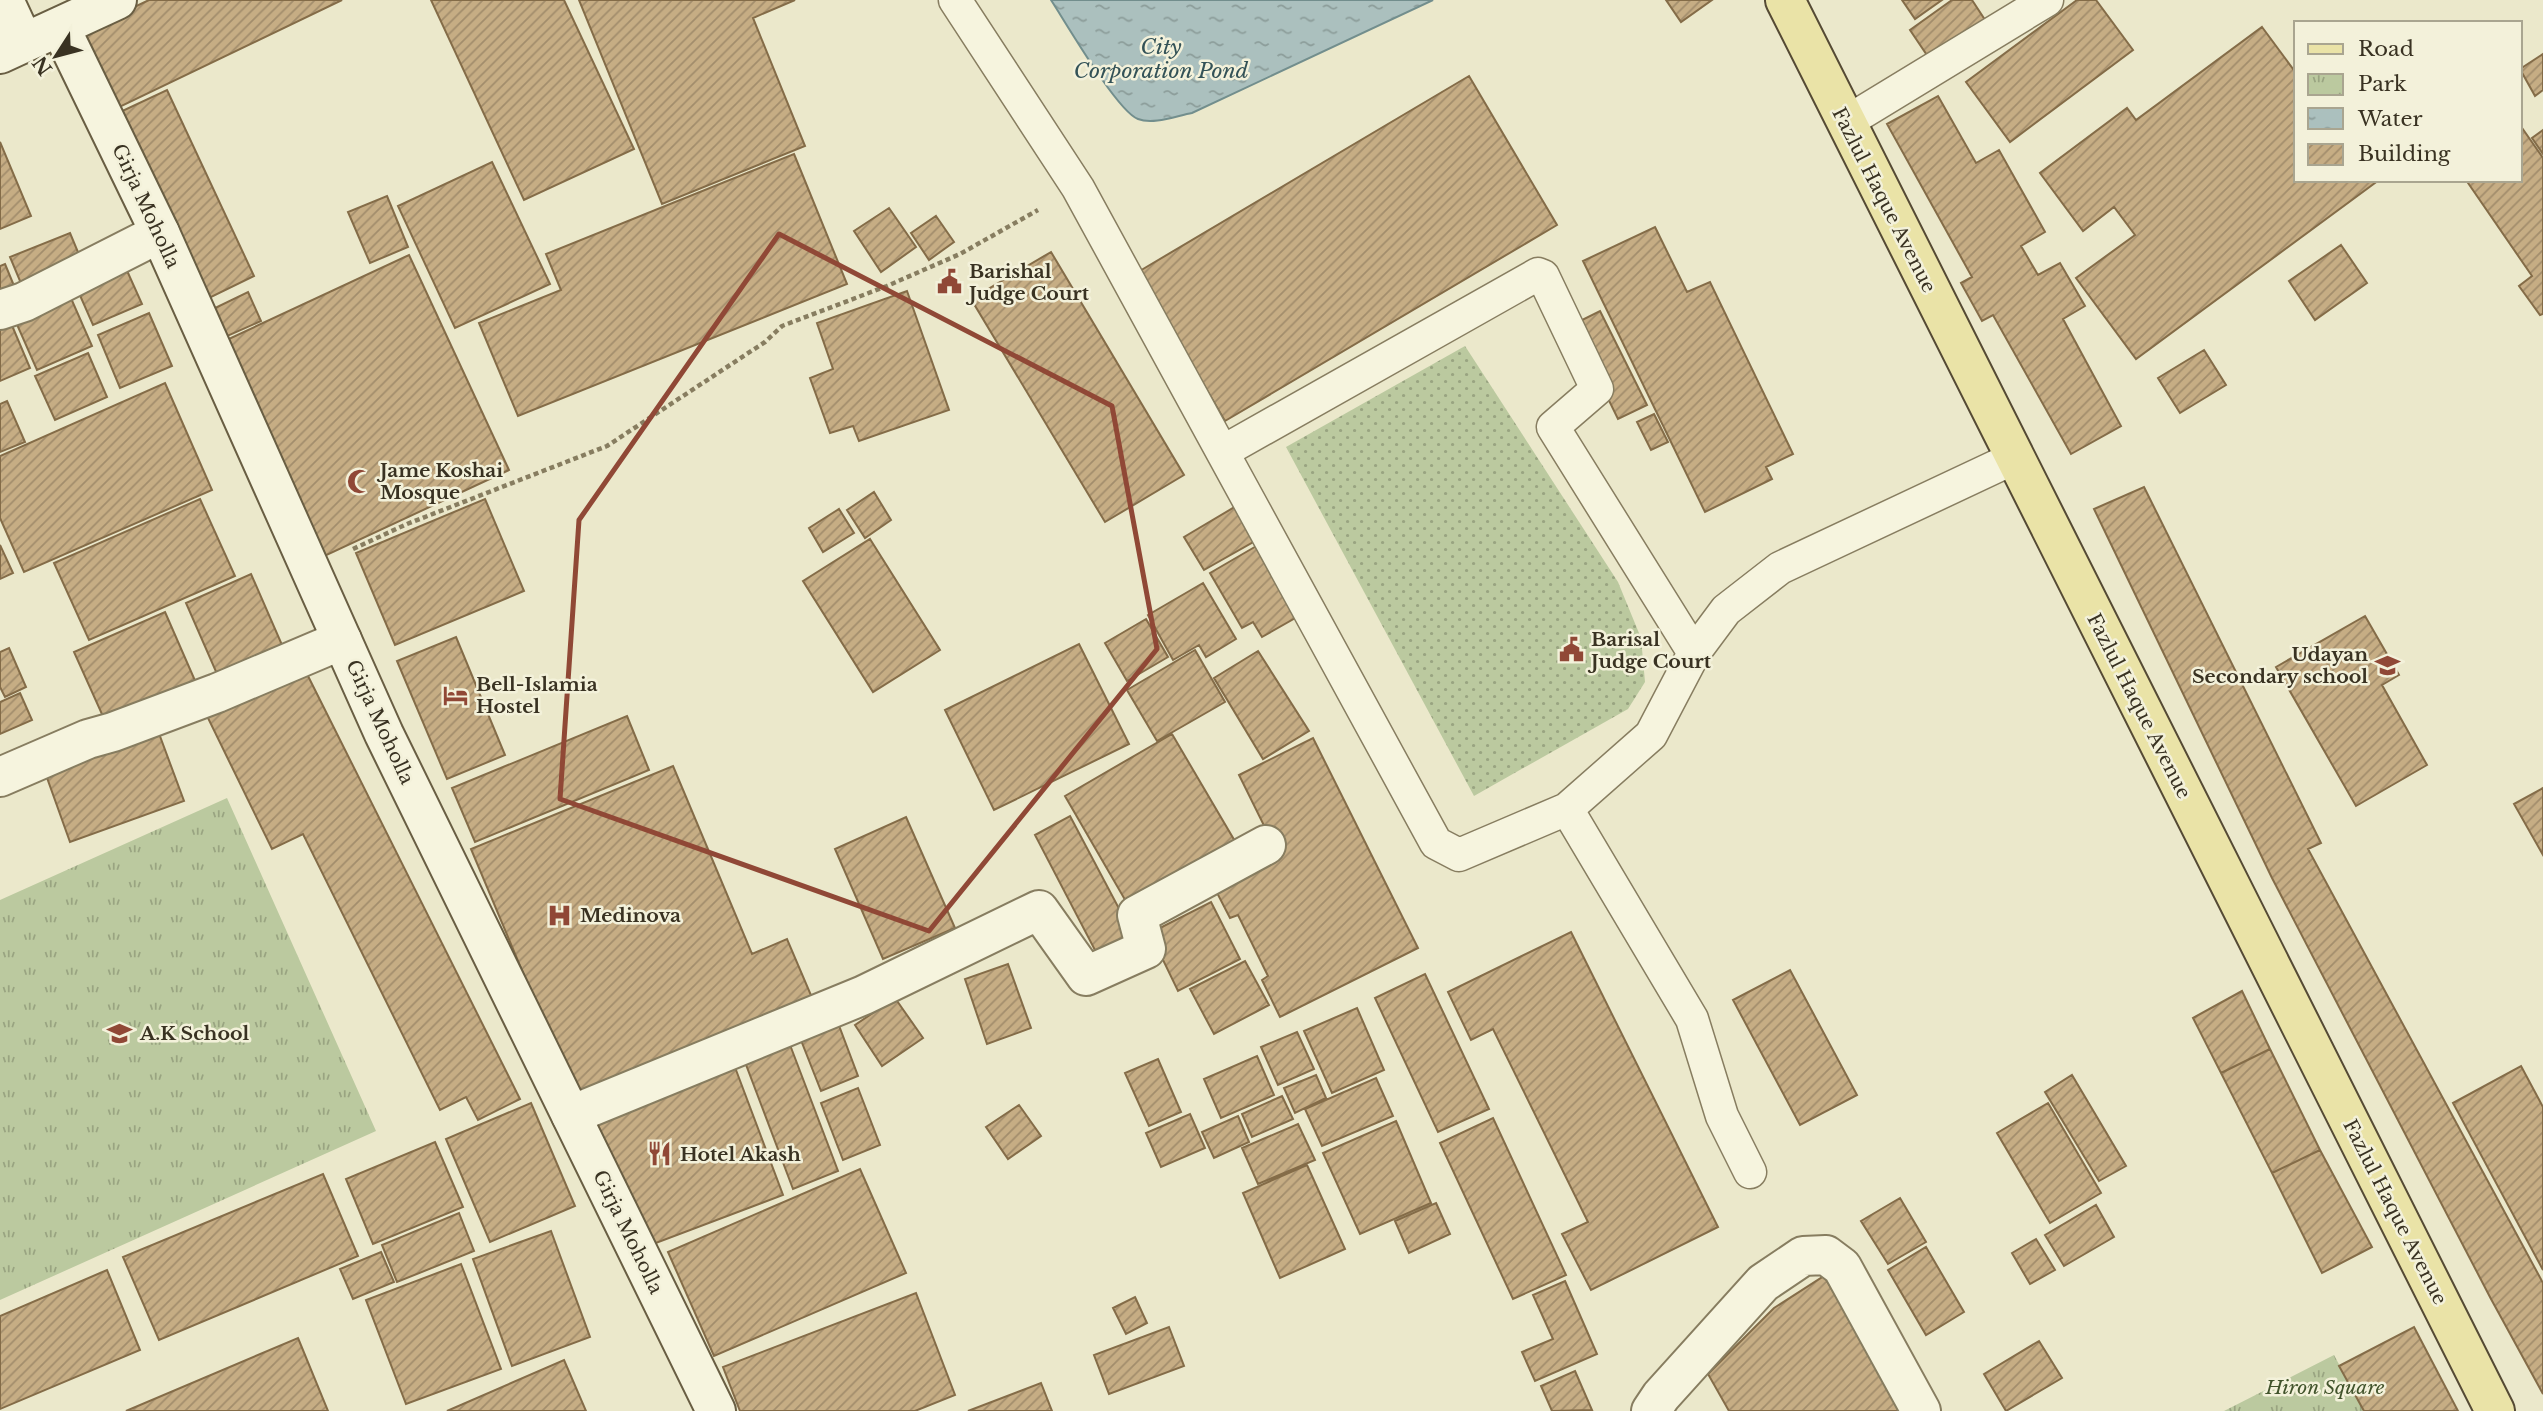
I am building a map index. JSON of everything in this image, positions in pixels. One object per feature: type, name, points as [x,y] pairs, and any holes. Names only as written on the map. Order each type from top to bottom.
[{"type":"main road","name":"Fazlul Haque Avenue","points":[[1785,0],[1844,122],[2495,1411]]},
{"type":"street","points":[[4,0],[12,49],[117,0]]},
{"type":"street","name":"Girja Moholla","points":[[60,27],[160,233],[384,734],[716,1411]]},
{"type":"street","points":[[0,310],[24,302],[160,233]]},
{"type":"street","points":[[0,776],[88,739],[217,693],[342,640]]},
{"type":"street","points":[[571,1115],[864,995],[1039,909],[1086,976],[1146,949],[1137,915],[1266,845]]},
{"type":"street","points":[[1651,1411],[1661,1396],[1763,1283],[1803,1256],[1826,1255],[1842,1267],[1921,1411]]},
{"type":"lane","points":[[955,0],[1078,188],[1436,843],[1460,855],[1567,809],[1651,735],[1694,653],[1726,610],[1780,568],[2014,458]]},
{"type":"lane","points":[[1844,122],[2047,0]]},
{"type":"lane","points":[[1224,451],[1538,274],[1543,276],[1597,389],[1553,427],[1694,653]]},
{"type":"lane","points":[[1567,809],[1692,1019],[1722,1116],[1750,1172]]},
{"type":"path","points":[[311,570],[407,524],[607,446],[765,342],[782,327],[960,254],[1078,188]]},
{"type":"highlighted area","points":[[779,234],[1112,406],[1157,649],[929,931],[560,799],[579,520]]},
{"type":"green space","points":[[1465,346],[1618,582],[1641,638],[1645,682],[1628,709],[1474,796],[1286,447]]},
{"type":"green space","points":[[227,798],[376,1131],[0,1300],[0,900]]},
{"type":"green space","name":"Hiron Square","points":[[2334,1355],[2364,1411],[2224,1411]]},
{"type":"water","name":"City Corporation Pond","points":[[1051,0],[1433,0],[1192,113],[1144,121],[1129,113],[1118,100],[1092,65]]},
{"type":"building","points":[[149,0],[342,0],[109,112],[73,36]]},
{"type":"building","points":[[431,0],[564,0],[634,149],[524,200]]},
{"type":"building","points":[[579,0],[795,0],[753,18],[805,146],[662,204]]},
{"type":"building","points":[[1666,0],[1712,0],[1681,22]]},
{"type":"building","points":[[1902,0],[1942,0],[1915,19]]},
{"type":"building","points":[[1952,0],[1972,0],[1989,26],[1933,64],[1910,30]]},
{"type":"building","points":[[2077,0],[2096,0],[2133,50],[2010,142],[1966,82]]},
{"type":"building","points":[[2262,27],[2294,70],[2294,182],[2376,182],[2136,359],[2076,278],[2135,235],[2114,207],[2083,231],[2040,173],[2127,108],[2136,120]]},
{"type":"building","points":[[2543,54],[2543,90],[2535,96],[2522,73],[2522,68]]},
{"type":"building","points":[[1469,76],[1557,225],[1225,421],[1138,272]]},
{"type":"building","points":[[167,90],[254,276],[205,300],[118,113]]},
{"type":"building","points":[[1938,96],[1976,163],[1999,150],[2045,232],[2021,246],[2038,275],[2060,263],[2085,306],[2063,319],[2121,426],[2071,454],[1993,315],[1982,321],[1961,283],[1972,277],[1887,124]]},
{"type":"building","points":[[2522,128],[2543,158],[2543,314],[2540,315],[2519,286],[2532,276],[2467,182],[2522,182]]},
{"type":"building","points":[[2543,130],[2543,154],[2532,138]]},
{"type":"building","points":[[0,142],[31,216],[0,229]]},
{"type":"building","points":[[794,154],[847,284],[518,416],[479,323],[561,290],[546,254]]},
{"type":"building","points":[[492,162],[550,284],[455,328],[398,206]]},
{"type":"building","points":[[387,196],[408,247],[370,263],[348,212]]},
{"type":"building","points":[[889,208],[916,247],[881,272],[854,231]]},
{"type":"building","points":[[936,216],[954,242],[929,260],[911,233]]},
{"type":"building","points":[[1655,227],[1687,292],[1710,282],[1793,454],[1766,467],[1772,479],[1705,512],[1583,261]]},
{"type":"building","points":[[70,233],[85,269],[25,293],[10,257]]},
{"type":"building","points":[[2341,245],[2367,283],[2315,320],[2289,281]]},
{"type":"building","points":[[1051,252],[1184,475],[1105,522],[971,299]]},
{"type":"building","points":[[409,255],[509,470],[318,559],[218,344]]},
{"type":"building","points":[[5,264],[17,293],[0,300],[0,266]]},
{"type":"building","points":[[124,264],[142,304],[93,325],[75,284]]},
{"type":"building","points":[[907,291],[949,410],[859,441],[853,426],[830,433],[810,378],[833,369],[817,323]]},
{"type":"building","points":[[248,292],[261,321],[225,337],[213,309]]},
{"type":"building","points":[[70,296],[92,346],[37,370],[15,320]]},
{"type":"building","points":[[1600,311],[1647,405],[1618,419],[1572,325]]},
{"type":"building","points":[[149,313],[172,366],[120,388],[98,335]]},
{"type":"building","points":[[8,316],[30,368],[0,381],[0,320]]},
{"type":"building","points":[[2204,350],[2226,385],[2180,413],[2158,378]]},
{"type":"building","points":[[88,353],[107,397],[55,420],[35,376]]},
{"type":"building","points":[[165,383],[212,490],[24,572],[0,518],[0,456]]},
{"type":"building","points":[[7,401],[25,442],[0,452],[0,404]]},
{"type":"building","points":[[1654,414],[1668,442],[1651,450],[1637,422]]},
{"type":"building","points":[[2144,487],[2321,843],[2308,849],[2543,1283],[2543,1394],[2272,878],[2094,509]]},
{"type":"building","points":[[874,492],[891,520],[865,538],[847,510]]},
{"type":"building","points":[[200,499],[235,576],[89,640],[54,563]]},
{"type":"building","points":[[485,499],[524,591],[395,645],[356,553]]},
{"type":"building","points":[[1243,502],[1262,537],[1204,570],[1184,537]]},
{"type":"building","points":[[839,509],[854,533],[823,552],[809,528]]},
{"type":"building","points":[[870,539],[940,650],[873,692],[803,581]]},
{"type":"building","points":[[1265,541],[1306,612],[1262,637],[1253,622],[1242,628],[1210,573]]},
{"type":"building","points":[[0,545],[13,573],[0,579]]},
{"type":"building","points":[[251,574],[289,661],[224,690],[186,603]]},
{"type":"building","points":[[1203,583],[1236,639],[1206,657],[1199,645],[1173,660],[1148,615]]},
{"type":"building","points":[[165,612],[200,692],[110,732],[74,652]]},
{"type":"building","points":[[2365,616],[2399,675],[2382,685],[2427,765],[2356,806],[2276,667]]},
{"type":"building","points":[[1146,619],[1168,657],[1127,681],[1105,643]]},
{"type":"building","points":[[456,637],[505,755],[447,779],[397,661]]},
{"type":"building","points":[[1079,644],[1129,744],[994,810],[945,710]]},
{"type":"building","points":[[9,648],[26,687],[5,697],[0,687],[0,652]]},
{"type":"building","points":[[1195,650],[1225,702],[1157,741],[1127,690]]},
{"type":"building","points":[[1258,651],[1309,731],[1263,759],[1214,678]]},
{"type":"building","points":[[304,668],[520,1099],[478,1120],[466,1097],[440,1110],[303,834],[272,849],[207,716]]},
{"type":"building","points":[[20,693],[32,720],[0,734],[0,702]]},
{"type":"building","points":[[627,716],[649,770],[475,842],[452,788]]},
{"type":"building","points":[[154,720],[184,801],[70,842],[41,761]]},
{"type":"building","points":[[1172,734],[1236,843],[1128,905],[1065,796]]},
{"type":"building","points":[[1313,738],[1418,948],[1280,1017],[1262,980],[1268,976],[1238,915],[1230,918],[1214,887],[1278,854],[1239,775]]},
{"type":"building","points":[[673,766],[752,954],[787,939],[816,1007],[579,1106],[471,849]]},
{"type":"building","points":[[2543,788],[2543,855],[2514,804]]},
{"type":"building","points":[[1070,816],[1133,935],[1097,954],[1035,835]]},
{"type":"building","points":[[906,817],[955,928],[883,959],[835,849]]},
{"type":"building","points":[[1211,902],[1240,959],[1178,991],[1150,933]]},
{"type":"building","points":[[1571,932],[1718,1227],[1591,1290],[1562,1234],[1588,1222],[1493,1029],[1471,1040],[1448,992]]},
{"type":"building","points":[[1245,961],[1269,1005],[1214,1034],[1190,989]]},
{"type":"building","points":[[1008,964],[1031,1028],[987,1044],[965,979]]},
{"type":"building","points":[[1790,970],[1857,1095],[1800,1125],[1733,1000]]},
{"type":"building","points":[[1425,974],[1489,1109],[1438,1132],[1375,998]]},
{"type":"building","points":[[2242,991],[2270,1049],[2221,1073],[2193,1018]]},
{"type":"building","points":[[895,998],[923,1038],[882,1066],[855,1025]]},
{"type":"building","points":[[1357,1008],[1384,1070],[1332,1093],[1304,1031]]},
{"type":"building","points":[[835,1015],[858,1076],[821,1091],[797,1030]]},
{"type":"building","points":[[1297,1032],[1314,1069],[1278,1085],[1261,1047]]},
{"type":"building","points":[[787,1037],[838,1171],[793,1189],[742,1054]]},
{"type":"building","points":[[2270,1049],[2320,1150],[2272,1173],[2221,1073]]},
{"type":"building","points":[[1257,1056],[1274,1095],[1221,1118],[1204,1079]]},
{"type":"building","points":[[1158,1059],[1181,1112],[1149,1126],[1125,1073]]},
{"type":"building","points":[[733,1062],[783,1195],[640,1249],[589,1117]]},
{"type":"building","points":[[2521,1066],[2543,1107],[2543,1270],[2453,1103]]},
{"type":"building","points":[[1316,1075],[1326,1098],[1295,1113],[1284,1088]]},
{"type":"building","points":[[2072,1075],[2126,1166],[2099,1181],[2045,1092]]},
{"type":"building","points":[[1376,1078],[1393,1116],[1322,1146],[1305,1109]]},
{"type":"building","points":[[858,1088],[880,1145],[843,1160],[821,1103]]},
{"type":"building","points":[[1282,1096],[1293,1119],[1252,1137],[1242,1114]]},
{"type":"building","points":[[531,1103],[575,1206],[490,1242],[446,1139]]},
{"type":"building","points":[[2048,1103],[2101,1193],[2050,1223],[1997,1133]]},
{"type":"building","points":[[1019,1105],[1041,1136],[1008,1159],[986,1127]]},
{"type":"building","points":[[1190,1114],[1205,1148],[1161,1167],[1146,1133]]},
{"type":"building","points":[[1238,1116],[1249,1142],[1214,1158],[1202,1132]]},
{"type":"building","points":[[1493,1118],[1566,1275],[1513,1299],[1440,1143]]},
{"type":"building","points":[[1396,1121],[1431,1203],[1360,1234],[1323,1153]]},
{"type":"building","points":[[1298,1124],[1315,1160],[1258,1184],[1242,1148]]},
{"type":"building","points":[[435,1142],[463,1207],[373,1244],[346,1179]]},
{"type":"building","points":[[2320,1150],[2372,1247],[2322,1273],[2272,1173]]},
{"type":"building","points":[[1307,1165],[1345,1249],[1280,1278],[1243,1193]]},
{"type":"building","points":[[860,1169],[906,1273],[714,1356],[668,1252]]},
{"type":"building","points":[[323,1174],[358,1256],[159,1340],[123,1257]]},
{"type":"building","points":[[1900,1198],[1926,1242],[1888,1264],[1861,1221]]},
{"type":"building","points":[[1436,1203],[1450,1234],[1409,1253],[1395,1221]]},
{"type":"building","points":[[2096,1205],[2114,1237],[2064,1266],[2045,1235]]},
{"type":"building","points":[[459,1213],[474,1251],[397,1282],[382,1245]]},
{"type":"building","points":[[551,1231],[590,1337],[512,1366],[473,1259]]},
{"type":"building","points":[[2036,1239],[2055,1270],[2030,1284],[2012,1253]]},
{"type":"building","points":[[1926,1247],[1964,1312],[1926,1335],[1888,1270]]},
{"type":"building","points":[[381,1252],[394,1282],[353,1299],[340,1269]]},
{"type":"building","points":[[461,1264],[501,1369],[406,1404],[366,1300]]},
{"type":"building","points":[[107,1270],[140,1350],[0,1409],[0,1316]]},
{"type":"building","points":[[1824,1276],[1903,1411],[1729,1411],[1708,1374],[1774,1308]]},
{"type":"building","points":[[1565,1281],[1597,1354],[1535,1381],[1522,1352],[1553,1339],[1533,1295]]},
{"type":"building","points":[[916,1293],[955,1395],[915,1411],[740,1411],[723,1367]]},
{"type":"building","points":[[1135,1297],[1147,1323],[1126,1334],[1113,1308]]},
{"type":"building","points":[[1169,1327],[1184,1366],[1109,1394],[1094,1355]]},
{"type":"building","points":[[2414,1327],[2458,1411],[2364,1411],[2339,1366]]},
{"type":"building","points":[[298,1338],[328,1411],[126,1411]]},
{"type":"building","points":[[2039,1341],[2062,1378],[2006,1411],[1984,1374]]},
{"type":"building","points":[[564,1360],[586,1411],[447,1411]]},
{"type":"building","points":[[1575,1371],[1592,1410],[1552,1411],[1541,1386]]},
{"type":"building","points":[[1041,1383],[1052,1411],[968,1411]]},
{"type":"place","name":"Barishal Judge Court","points":[[949,282]]},
{"type":"place","name":"Jame Koshai Mosque","points":[[360,481]]},
{"type":"place","name":"Barisal Judge Court","points":[[1571,650]]},
{"type":"place","name":"Udayan Secondary school","points":[[2388,665]]},
{"type":"place","name":"Bell-Islamia Hostel","points":[[456,695]]},
{"type":"place","name":"Medinova","points":[[560,915]]},
{"type":"place","name":"A.K School","points":[[120,1033]]},
{"type":"place","name":"Hotel Akash","points":[[660,1154]]}]
